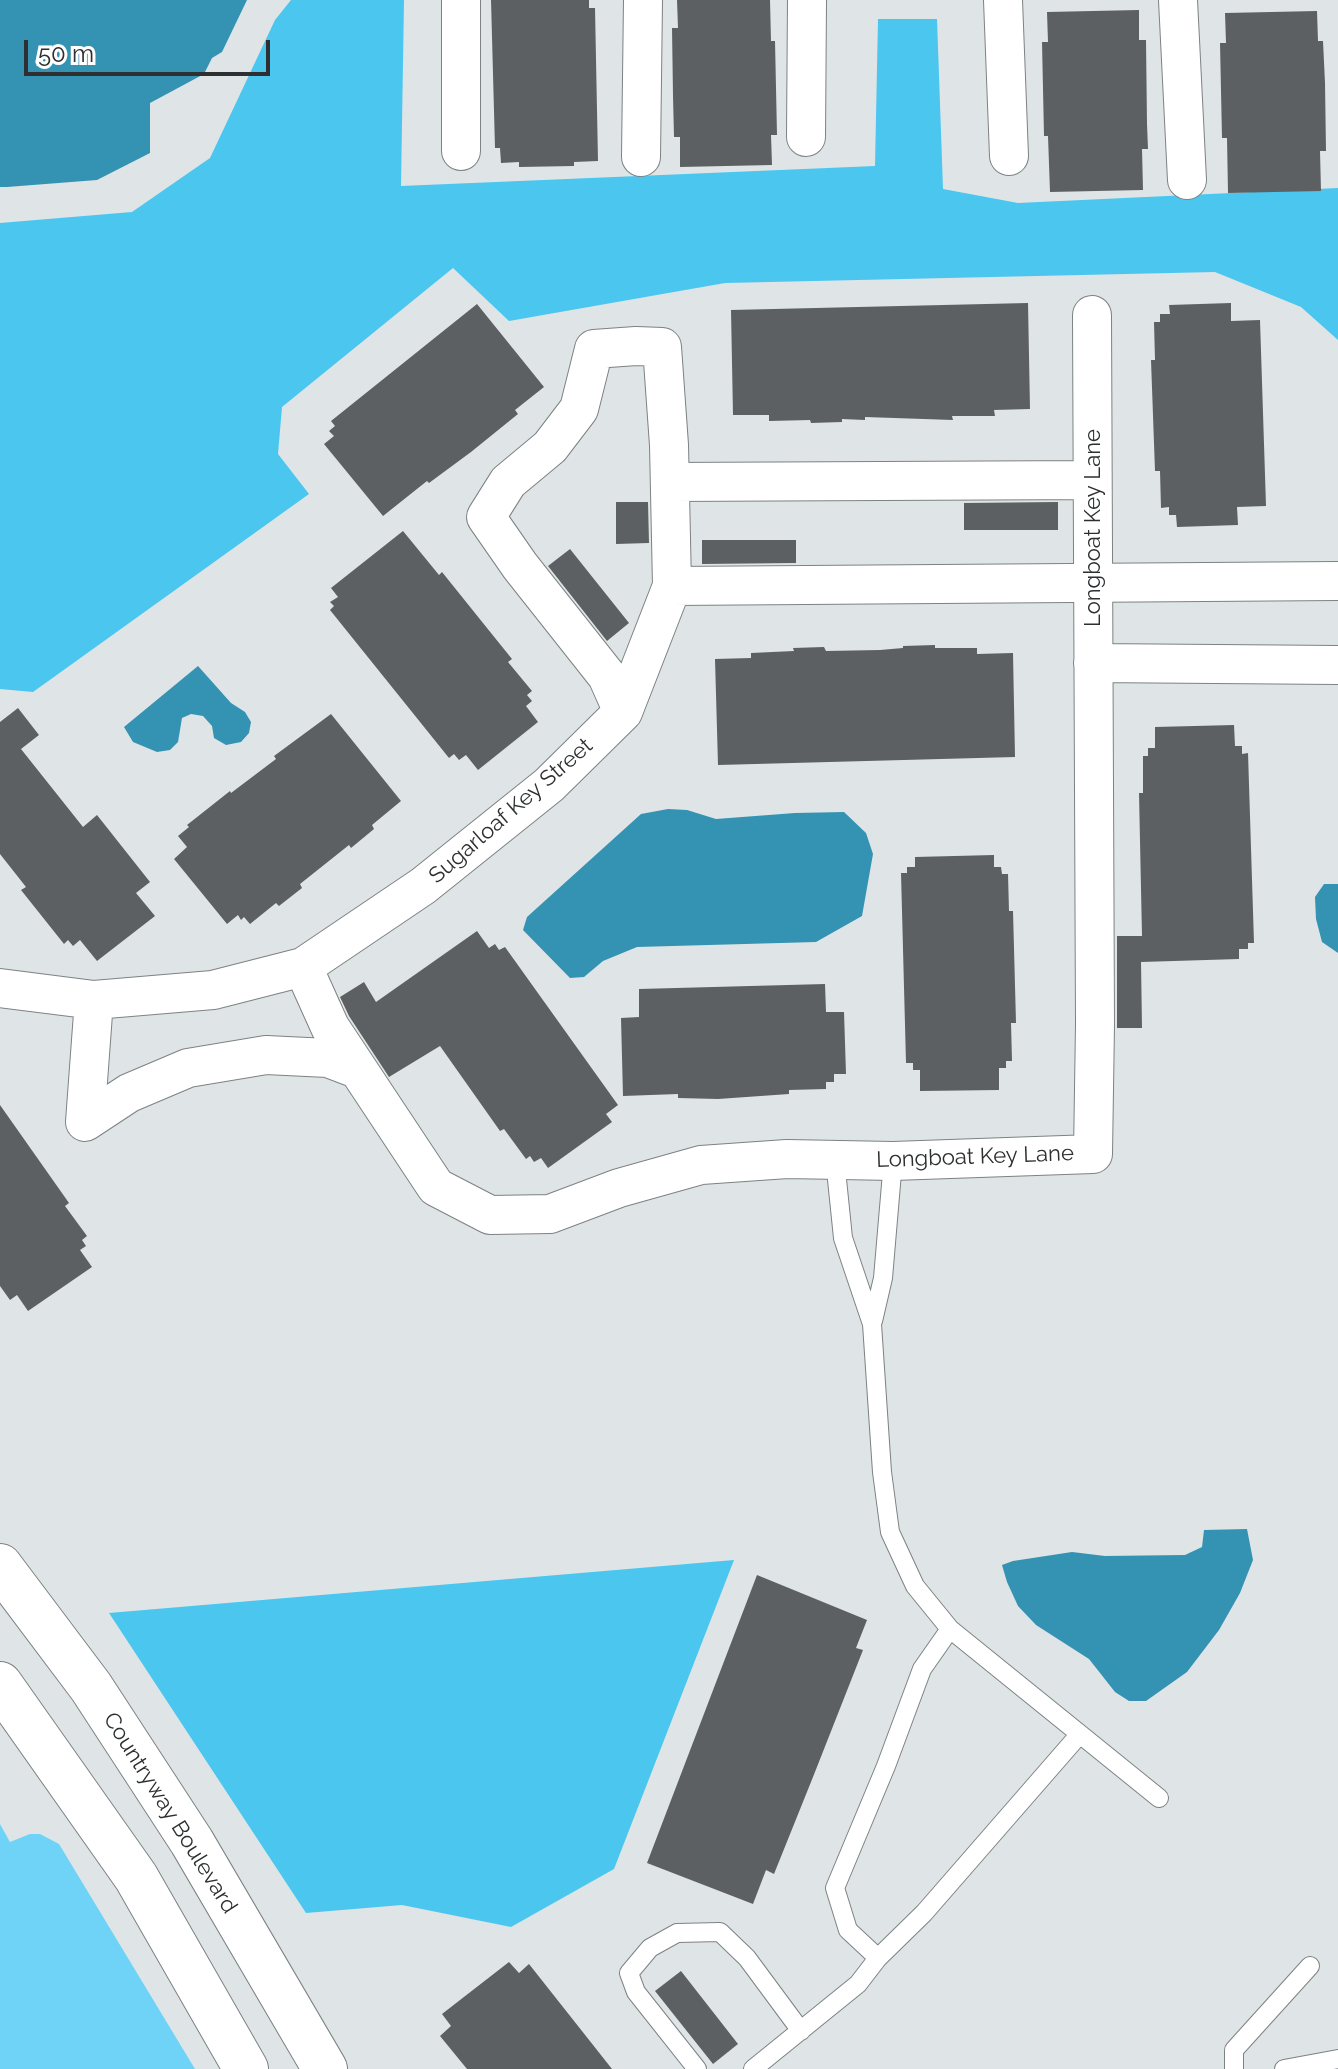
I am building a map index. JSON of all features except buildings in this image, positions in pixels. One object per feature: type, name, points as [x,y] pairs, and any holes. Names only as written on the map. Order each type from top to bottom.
[{"type":"street","points":[[461,0],[461,151]]},
{"type":"street","points":[[641,157],[643,0]]},
{"type":"street","points":[[806,137],[807,0]]},
{"type":"street","points":[[1003,0],[1009,156]]},
{"type":"street","points":[[1178,0],[1187,180]]},
{"type":"street","name":"Longboat Key Lane","points":[[303,967],[330,1027],[436,1187],[490,1215],[550,1214],[619,1188],[701,1165],[787,1159],[893,1161],[1093,1154],[1092,315]]},
{"type":"street","points":[[623,712],[607,676],[520,566],[486,517],[508,482],[550,447],[579,409],[594,349],[662,347],[672,586],[1338,581]]},
{"type":"street","points":[[670,482],[1092,480]]},
{"type":"street","name":"Sugarloaf Key Street","points":[[0,988],[94,1000],[213,990],[303,967],[423,886],[549,785],[623,712],[672,586]]},
{"type":"street","points":[[1093,663],[1338,665]]},
{"type":"street","points":[[94,1000],[85,1122],[129,1093],[188,1068],[266,1055],[328,1058],[357,1069]]},
{"type":"street","name":"Countryway Boulevard","points":[[0,1566],[116,1724],[192,1842],[325,2069]]},
{"type":"street","points":[[0,1684],[136,1877],[246,2069]]},
{"type":"street","points":[[56,1762],[116,1724]]},
{"type":"lane","points":[[835,1160],[843,1238],[872,1324],[882,1472],[890,1532],[915,1586],[950,1629],[1159,1798]]},
{"type":"lane","points":[[872,1324],[883,1278],[893,1161]]},
{"type":"lane","points":[[878,1958],[848,1930],[835,1888],[922,1669],[950,1629]]},
{"type":"lane","points":[[753,2069],[858,1984],[1079,1735]]},
{"type":"lane","points":[[697,2069],[636,1992],[629,1973],[650,1948],[677,1933],[720,1932],[747,1958],[801,2031]]},
{"type":"lane","points":[[1234,2069],[1234,2050],[1310,1966]]},
{"type":"lane","points":[[1284,2069],[1338,2059]]},
{"type":"shaded area","points":[[0,0],[247,0],[222,52],[212,58],[204,74],[150,103],[150,153],[97,180],[0,187]]},
{"type":"shaded area","points":[[291,0],[404,0],[401,186],[875,166],[878,19],[937,19],[943,189],[1018,203],[1338,188],[1338,340],[1301,307],[1215,272],[725,283],[509,321],[453,268],[282,407],[278,454],[309,494],[33,692],[0,689],[0,223],[132,212],[210,158],[275,20]]},
{"type":"shaded area","points":[[198,666],[231,703],[245,712],[251,722],[249,733],[241,742],[226,745],[214,738],[212,726],[203,716],[191,714],[182,718],[178,742],[170,750],[157,752],[133,742],[124,727]]},
{"type":"shaded area","points":[[668,809],[687,810],[716,819],[844,812],[866,833],[873,854],[862,916],[816,942],[637,947],[603,961],[584,977],[570,978],[523,930],[527,917],[641,814]]},
{"type":"shaded area","points":[[1324,884],[1338,884],[1338,953],[1322,942],[1316,919],[1315,897]]},
{"type":"shaded area","points":[[1247,1529],[1253,1560],[1240,1593],[1219,1630],[1187,1672],[1146,1701],[1129,1701],[1115,1692],[1089,1659],[1036,1625],[1018,1606],[1002,1565],[1072,1552],[1105,1556],[1185,1555],[1202,1547],[1204,1530]]},
{"type":"shaded area","points":[[734,1560],[614,1869],[511,1927],[402,1905],[306,1913],[109,1613]]},
{"type":"shaded area","points":[[0,1824],[10,1842],[30,1834],[40,1834],[59,1844],[195,2069],[0,2069]]}]
